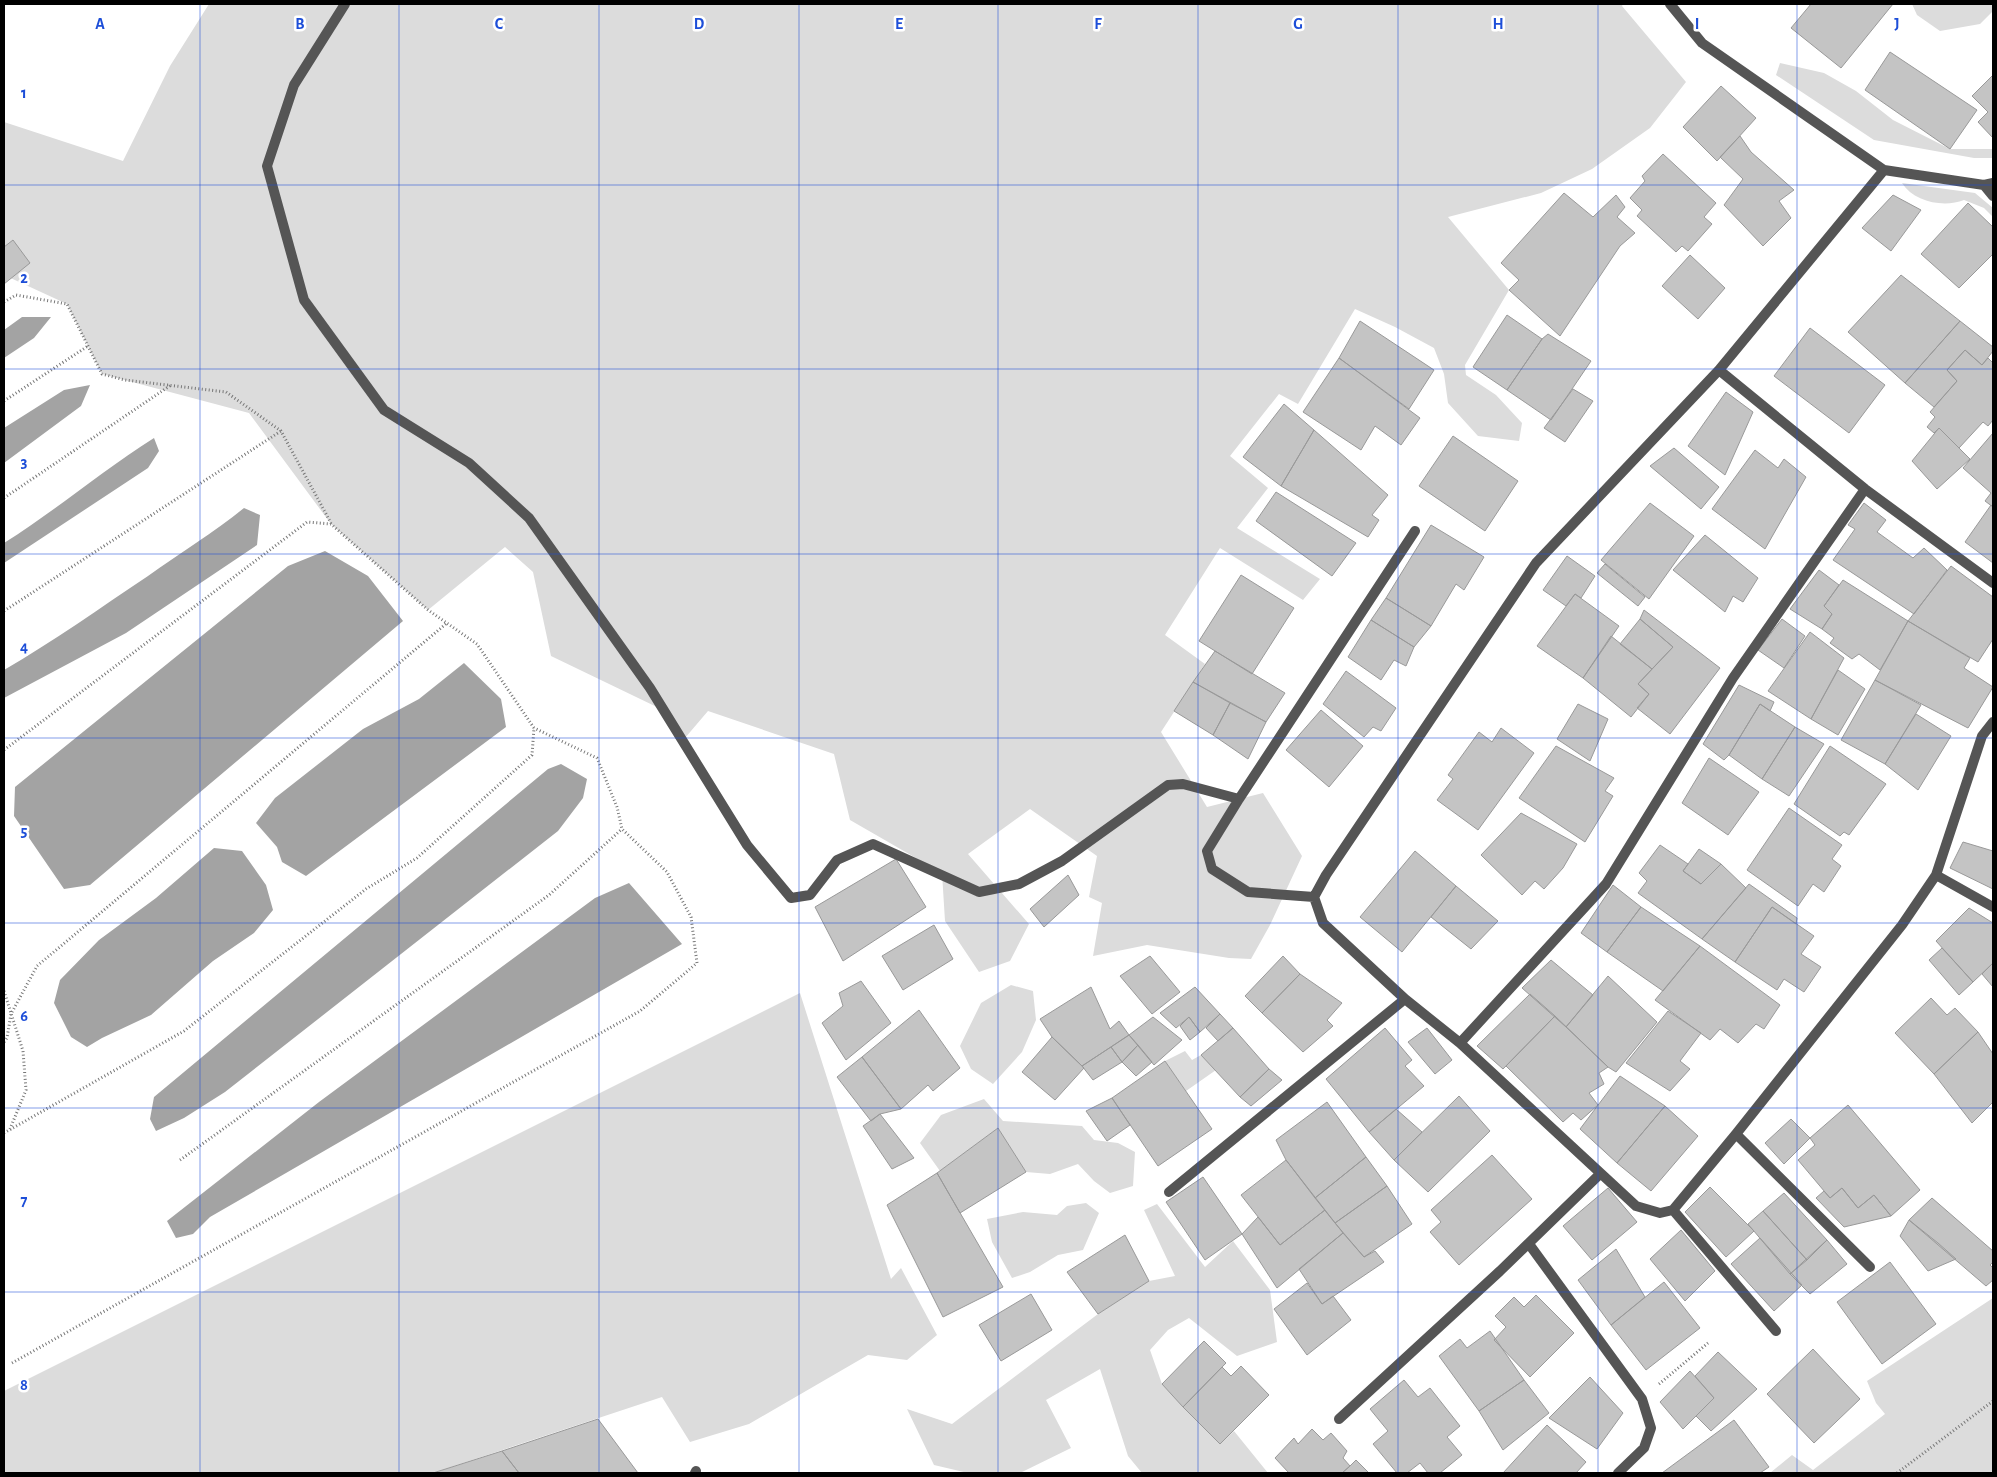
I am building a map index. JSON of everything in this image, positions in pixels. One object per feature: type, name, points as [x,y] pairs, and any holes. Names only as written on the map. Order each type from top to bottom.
[{"type":"street","points":[[345,4],[294,85],[267,166],[304,300],[384,410],[469,463],[529,518],[650,688],[747,845],[791,898],[810,895],[837,860],[873,844],[978,892],[1019,884],[1062,861],[1168,785],[1183,784],[1239,799]]},
{"type":"street","points":[[1670,4],[1702,43],[1884,170],[1989,184],[1993,196]]},
{"type":"street","points":[[1884,170],[1719,370],[1536,563],[1326,875],[1314,897],[1324,923],[1405,999],[1460,1043],[1636,1206],[1660,1214],[1673,1210],[1736,1134],[1902,925],[1936,875],[1982,736],[1993,722]]},
{"type":"street","points":[[1719,370],[1865,490],[1993,583]]},
{"type":"street","points":[[1460,1043],[1606,884],[1732,678],[1865,490]]},
{"type":"street","points":[[1314,897],[1248,892],[1212,869],[1207,851],[1239,799],[1415,531]]},
{"type":"street","points":[[1936,875],[1993,907]]},
{"type":"street","points":[[1169,1192],[1405,999]]},
{"type":"street","points":[[1736,1134],[1870,1267]]},
{"type":"street","points":[[1339,1419],[1529,1244],[1600,1174]]},
{"type":"street","points":[[1673,1210],[1776,1331]]},
{"type":"street","points":[[1529,1244],[1642,1399],[1651,1428],[1644,1448],[1618,1473]]},
{"type":"path","points":[[4,302],[16,295],[67,304],[102,374],[125,380],[226,392],[281,431],[331,524],[428,610],[477,644],[534,728],[597,758],[618,807],[622,829],[666,872],[691,917],[697,963],[640,1012],[12,1363]]},
{"type":"path","points":[[4,401],[88,346]]},
{"type":"path","points":[[4,498],[171,385]]},
{"type":"path","points":[[4,611],[281,431]]},
{"type":"path","points":[[4,750],[307,522],[331,524]]},
{"type":"path","points":[[4,1042],[7,1038],[12,1014],[36,966],[447,623]]},
{"type":"path","points":[[4,1133],[184,1031],[366,890],[417,858],[532,755],[534,728]]},
{"type":"path","points":[[180,1160],[549,895],[622,829]]},
{"type":"path","points":[[4,991],[23,1051],[26,1090],[10,1130]]},
{"type":"path","points":[[1642,1399],[1708,1343]]},
{"type":"path","points":[[1897,1473],[1993,1401]]},
{"type":"shaded area","points":[[209,4],[1623,4],[1622,6],[1686,82],[1650,128],[1592,169],[1541,193],[1448,217],[1509,290],[1465,365],[1466,375],[1496,395],[1522,423],[1519,441],[1478,436],[1448,403],[1444,374],[1434,348],[1395,327],[1355,309],[1298,404],[1279,394],[1230,456],[1268,488],[1237,528],[1320,579],[1303,600],[1220,548],[1165,635],[1205,664],[1161,732],[1207,807],[1263,793],[1302,856],[1270,925],[1251,959],[1229,958],[1147,945],[1093,956],[1102,903],[1089,897],[1097,856],[1030,809],[968,854],[1029,924],[1010,961],[979,972],[945,921],[942,873],[850,820],[834,754],[708,711],[685,738],[661,709],[551,656],[533,572],[505,547],[428,610],[331,524],[249,413],[102,374],[67,304],[4,275],[4,122],[123,161],[170,66]]},
{"type":"shaded area","points":[[1912,4],[1993,4],[1993,11],[1980,24],[1940,31],[1917,15]]},
{"type":"shaded area","points":[[1780,63],[1824,73],[1856,91],[1893,120],[1950,149],[1993,149],[1993,158],[1974,158],[1874,140],[1776,75]]},
{"type":"shaded area","points":[[1902,183],[1975,193],[1993,208],[1993,217],[1984,208],[1964,200],[1948,203],[1930,202],[1914,195]]},
{"type":"shaded area","points":[[22,317],[51,317],[34,338],[4,358],[4,330]]},
{"type":"shaded area","points":[[90,385],[81,406],[4,463],[4,428],[64,390]]},
{"type":"shaded area","points":[[154,438],[159,451],[148,468],[4,563],[4,543]]},
{"type":"shaded area","points":[[244,508],[260,515],[257,545],[126,633],[4,698],[4,670],[95,612]]},
{"type":"shaded area","points":[[325,551],[368,576],[403,621],[90,885],[64,889],[14,816],[15,787],[288,566]]},
{"type":"shaded area","points":[[464,663],[501,699],[506,727],[306,876],[282,862],[277,847],[256,823],[275,798],[363,729],[419,699]]},
{"type":"shaded area","points":[[561,764],[587,779],[583,798],[558,831],[225,1092],[184,1118],[156,1131],[150,1119],[154,1097],[548,769]]},
{"type":"shaded area","points":[[214,848],[242,851],[266,885],[273,910],[254,933],[213,961],[151,1015],[87,1047],[71,1037],[54,1003],[60,980],[99,940],[156,898]]},
{"type":"shaded area","points":[[629,883],[682,944],[210,1217],[193,1234],[176,1238],[167,1221],[319,1102],[595,898]]},
{"type":"shaded area","points":[[1011,985],[1033,991],[1036,1020],[1022,1052],[993,1084],[971,1069],[960,1046],[981,1003]]},
{"type":"shaded area","points":[[800,993],[891,1279],[901,1268],[937,1335],[907,1360],[868,1355],[749,1424],[690,1442],[662,1397],[433,1473],[4,1473],[4,1391]]},
{"type":"shaded area","points":[[1185,1051],[1192,1060],[1201,1055],[1216,1070],[1186,1091],[1165,1061]]},
{"type":"shaded area","points":[[984,1099],[1003,1121],[1082,1126],[1094,1140],[1118,1143],[1135,1152],[1133,1186],[1110,1193],[1094,1181],[1078,1164],[1050,1174],[1026,1172],[998,1128],[940,1171],[920,1143],[941,1115]]},
{"type":"shaded area","points":[[1086,1203],[1099,1213],[1083,1250],[1058,1255],[1030,1272],[1012,1278],[992,1242],[987,1219],[1023,1212],[1057,1215],[1067,1206]]},
{"type":"shaded area","points":[[1157,1204],[1205,1267],[1233,1241],[1270,1290],[1277,1342],[1237,1356],[1189,1318],[1168,1330],[1150,1350],[1162,1384],[1220,1444],[1234,1431],[1268,1473],[1142,1473],[1128,1456],[1100,1369],[1046,1400],[1071,1448],[1020,1473],[968,1473],[934,1465],[907,1409],[952,1424],[1098,1314],[1149,1281],[1175,1276],[1144,1210]]},
{"type":"shaded area","points":[[1993,1298],[1993,1473],[1770,1473],[1792,1455],[1813,1470],[1885,1414],[1876,1403],[1867,1381]]},
{"type":"building","points":[[1811,4],[1893,4],[1841,68],[1791,28]]},
{"type":"building","points":[[1890,52],[1977,110],[1950,149],[1865,90]]},
{"type":"building","points":[[1993,75],[1993,138],[1978,122],[1988,112],[1972,96]]},
{"type":"building","points":[[1721,86],[1756,118],[1717,161],[1683,127]]},
{"type":"building","points":[[1740,136],[1751,152],[1794,190],[1779,201],[1791,218],[1763,246],[1724,205],[1743,179],[1720,157]]},
{"type":"building","points":[[1663,154],[1716,203],[1704,217],[1712,224],[1688,251],[1682,246],[1676,252],[1637,216],[1642,210],[1630,198],[1645,181],[1642,176]]},
{"type":"building","points":[[1564,193],[1593,217],[1616,195],[1625,207],[1617,217],[1635,233],[1620,246],[1560,336],[1509,290],[1519,280],[1501,263]]},
{"type":"building","points":[[1893,195],[1921,210],[1891,251],[1862,228]]},
{"type":"building","points":[[1968,203],[1993,227],[1993,254],[1959,288],[1921,254]]},
{"type":"building","points":[[13,240],[30,263],[4,284],[4,247]]},
{"type":"building","points":[[1690,255],[1725,288],[1698,319],[1662,286]]},
{"type":"building","points":[[1901,275],[1960,321],[1905,383],[1848,332]]},
{"type":"building","points":[[1507,315],[1542,339],[1507,390],[1473,367]]},
{"type":"building","points":[[1360,321],[1434,370],[1409,409],[1339,358]]},
{"type":"building","points":[[1960,321],[1993,347],[1993,351],[1982,365],[1965,350],[1947,370],[1957,381],[1934,407],[1905,383]]},
{"type":"building","points":[[1810,328],[1885,385],[1849,433],[1774,376]]},
{"type":"building","points":[[1548,334],[1591,361],[1551,420],[1507,390],[1542,339]]},
{"type":"building","points":[[1965,350],[1982,365],[1988,358],[1993,363],[1993,420],[1988,426],[1983,422],[1959,448],[1939,428],[1934,433],[1927,427],[1935,417],[1930,412],[1957,381],[1947,370]]},
{"type":"building","points":[[1339,358],[1420,418],[1401,445],[1375,426],[1361,450],[1303,412]]},
{"type":"building","points":[[1573,389],[1593,401],[1565,442],[1544,428]]},
{"type":"building","points":[[1726,392],[1753,412],[1725,475],[1688,446]]},
{"type":"building","points":[[1284,404],[1314,430],[1281,486],[1243,457]]},
{"type":"building","points":[[1939,428],[1970,459],[1937,489],[1912,461]]},
{"type":"building","points":[[1314,430],[1388,495],[1372,515],[1379,520],[1368,537],[1281,486]]},
{"type":"building","points":[[1993,433],[1993,507],[1985,501],[1991,493],[1963,468]]},
{"type":"building","points":[[1453,436],[1518,481],[1485,531],[1419,486]]},
{"type":"building","points":[[1674,448],[1719,487],[1701,509],[1650,466]]},
{"type":"building","points":[[1755,450],[1778,468],[1784,459],[1806,477],[1765,549],[1712,509]]},
{"type":"building","points":[[1276,492],[1356,543],[1332,576],[1256,521]]},
{"type":"building","points":[[1650,503],[1694,536],[1649,599],[1601,560]]},
{"type":"building","points":[[1864,503],[1886,520],[1877,532],[1913,558],[1924,548],[1947,570],[1914,614],[1833,560],[1855,529],[1848,525]]},
{"type":"building","points":[[1991,505],[1993,507],[1993,563],[1965,542]]},
{"type":"building","points":[[1431,525],[1484,557],[1464,590],[1456,584],[1431,626],[1386,598]]},
{"type":"building","points":[[1705,535],[1758,578],[1743,602],[1733,596],[1725,612],[1673,570]]},
{"type":"building","points":[[1567,556],[1595,576],[1581,598],[1575,594],[1566,606],[1543,590]]},
{"type":"building","points":[[1605,564],[1645,597],[1638,606],[1597,573]]},
{"type":"building","points":[[1951,566],[1993,597],[1993,639],[1978,662],[1908,621]]},
{"type":"building","points":[[1819,570],[1839,585],[1824,606],[1832,614],[1822,629],[1790,609]]},
{"type":"building","points":[[1241,575],[1294,608],[1252,674],[1199,641]]},
{"type":"building","points":[[1843,580],[1908,621],[1880,670],[1859,654],[1852,659],[1830,643],[1834,638],[1822,629],[1832,614],[1824,606]]},
{"type":"building","points":[[1575,594],[1619,626],[1583,678],[1537,646]]},
{"type":"building","points":[[1386,598],[1431,626],[1414,647],[1371,620]]},
{"type":"building","points":[[1644,610],[1720,668],[1670,734],[1637,708],[1649,694],[1638,684],[1673,647],[1640,619]]},
{"type":"building","points":[[1640,619],[1673,647],[1652,669],[1620,644]]},
{"type":"building","points":[[1782,619],[1805,636],[1784,668],[1758,650]]},
{"type":"building","points":[[1371,620],[1414,647],[1406,666],[1394,660],[1381,680],[1348,657]]},
{"type":"building","points":[[1908,621],[1970,658],[1964,668],[1993,687],[1968,728],[1875,680]]},
{"type":"building","points":[[1810,632],[1844,658],[1811,719],[1768,691]]},
{"type":"building","points":[[1611,636],[1652,669],[1638,684],[1649,694],[1631,717],[1583,678]]},
{"type":"building","points":[[1215,651],[1285,693],[1266,722],[1193,682]]},
{"type":"building","points":[[1838,670],[1865,689],[1838,735],[1811,719]]},
{"type":"building","points":[[1346,671],[1396,708],[1381,731],[1373,727],[1364,737],[1323,704]]},
{"type":"building","points":[[1875,680],[1921,705],[1885,764],[1841,740]]},
{"type":"building","points":[[1193,682],[1230,703],[1213,735],[1174,711]]},
{"type":"building","points":[[1739,685],[1774,702],[1770,711],[1760,704],[1729,755],[1724,760],[1703,744]]},
{"type":"building","points":[[1230,703],[1266,722],[1248,759],[1213,735]]},
{"type":"building","points":[[1578,704],[1608,719],[1590,761],[1557,739]]},
{"type":"building","points":[[1760,704],[1795,727],[1762,779],[1729,755]]},
{"type":"building","points":[[1321,710],[1363,746],[1329,787],[1286,750]]},
{"type":"building","points":[[1916,714],[1951,736],[1918,790],[1885,764]]},
{"type":"building","points":[[1795,727],[1824,744],[1789,796],[1762,779]]},
{"type":"building","points":[[1501,728],[1534,753],[1478,830],[1437,800],[1453,779],[1448,775],[1479,732],[1492,742]]},
{"type":"building","points":[[1556,746],[1614,778],[1605,791],[1613,796],[1585,842],[1519,798]]},
{"type":"building","points":[[1830,746],[1886,784],[1849,835],[1844,832],[1840,836],[1794,804]]},
{"type":"building","points":[[1709,758],[1759,792],[1728,835],[1682,803]]},
{"type":"building","points":[[1789,808],[1842,845],[1832,859],[1841,866],[1824,892],[1813,884],[1798,906],[1747,870]]},
{"type":"building","points":[[1521,813],[1577,844],[1563,868],[1544,889],[1535,881],[1522,895],[1481,855]]},
{"type":"building","points":[[1963,842],[1993,851],[1993,889],[1950,868]]},
{"type":"building","points":[[1660,845],[1688,864],[1683,871],[1701,884],[1721,864],[1746,888],[1702,939],[1638,893],[1647,881],[1639,873]]},
{"type":"building","points":[[1699,849],[1721,864],[1701,884],[1683,871]]},
{"type":"building","points":[[1415,851],[1456,886],[1402,952],[1360,917]]},
{"type":"building","points":[[896,859],[926,907],[843,961],[815,907]]},
{"type":"building","points":[[1068,875],[1079,895],[1044,927],[1030,909]]},
{"type":"building","points":[[1749,884],[1797,918],[1796,924],[1772,907],[1735,962],[1702,939]]},
{"type":"building","points":[[1613,885],[1641,907],[1607,952],[1581,933]]},
{"type":"building","points":[[1456,886],[1498,921],[1471,949],[1431,917]]},
{"type":"building","points":[[1641,907],[1700,946],[1663,991],[1607,952]]},
{"type":"building","points":[[1772,907],[1814,936],[1801,954],[1821,967],[1804,992],[1784,979],[1777,990],[1735,962]]},
{"type":"building","points":[[1969,908],[1993,923],[1993,963],[1973,982],[1936,941]]},
{"type":"building","points":[[934,925],[953,959],[903,990],[882,956]]},
{"type":"building","points":[[1700,946],[1780,1005],[1764,1029],[1756,1024],[1738,1043],[1720,1029],[1710,1040],[1655,1000]]},
{"type":"building","points":[[1942,948],[1973,982],[1959,995],[1929,960]]},
{"type":"building","points":[[1150,956],[1180,992],[1152,1014],[1120,976]]},
{"type":"building","points":[[1283,956],[1300,974],[1262,1013],[1245,996]]},
{"type":"building","points":[[1551,960],[1593,995],[1566,1027],[1522,988]]},
{"type":"building","points":[[1993,963],[1993,987],[1982,974]]},
{"type":"building","points":[[1300,974],[1342,1003],[1327,1020],[1333,1026],[1303,1052],[1262,1013]]},
{"type":"building","points":[[1608,976],[1657,1022],[1616,1072],[1608,1067],[1566,1027]]},
{"type":"building","points":[[861,981],[891,1023],[846,1060],[822,1023],[843,1006],[839,993]]},
{"type":"building","points":[[1091,987],[1110,1029],[1119,1021],[1129,1035],[1082,1066],[1052,1037],[1040,1019]]},
{"type":"building","points":[[1195,987],[1220,1014],[1200,1032],[1189,1017],[1176,1028],[1160,1013]]},
{"type":"building","points":[[1530,994],[1555,1016],[1503,1069],[1477,1046]]},
{"type":"building","points":[[1931,998],[1947,1015],[1955,1008],[1978,1032],[1934,1074],[1895,1033]]},
{"type":"building","points":[[919,1010],[960,1068],[933,1091],[928,1085],[901,1109],[862,1057]]},
{"type":"building","points":[[1668,1011],[1701,1033],[1680,1061],[1690,1069],[1670,1091],[1626,1063]]},
{"type":"building","points":[[1220,1014],[1233,1028],[1218,1041],[1206,1028]]},
{"type":"building","points":[[1555,1016],[1608,1067],[1599,1073],[1604,1084],[1589,1093],[1598,1105],[1581,1120],[1573,1113],[1563,1122],[1506,1066]]},
{"type":"building","points":[[1153,1017],[1182,1040],[1154,1065],[1129,1035]]},
{"type":"building","points":[[1189,1017],[1200,1032],[1190,1040],[1180,1026]]},
{"type":"building","points":[[1233,1028],[1269,1069],[1240,1097],[1201,1055]]},
{"type":"building","points":[[1385,1028],[1412,1060],[1405,1066],[1424,1086],[1369,1132],[1326,1079]]},
{"type":"building","points":[[1427,1028],[1452,1060],[1435,1074],[1408,1042]]},
{"type":"building","points":[[1978,1032],[1993,1054],[1993,1102],[1972,1123],[1934,1074]]},
{"type":"building","points":[[1129,1035],[1138,1045],[1122,1062],[1111,1047]]},
{"type":"building","points":[[1052,1037],[1084,1068],[1055,1100],[1022,1072]]},
{"type":"building","points":[[1138,1045],[1152,1062],[1136,1076],[1122,1062]]},
{"type":"building","points":[[1111,1047],[1122,1062],[1093,1080],[1082,1066]]},
{"type":"building","points":[[862,1057],[901,1109],[880,1114],[871,1121],[837,1077]]},
{"type":"building","points":[[1165,1061],[1212,1129],[1158,1166],[1112,1098]]},
{"type":"building","points":[[1269,1069],[1282,1080],[1251,1106],[1240,1097]]},
{"type":"building","points":[[1620,1076],[1665,1106],[1617,1163],[1580,1129]]},
{"type":"building","points":[[1459,1096],[1490,1131],[1428,1192],[1394,1160]]},
{"type":"building","points":[[1112,1098],[1130,1125],[1107,1141],[1086,1111]]},
{"type":"building","points":[[1327,1102],[1366,1157],[1315,1198],[1286,1160],[1276,1140]]},
{"type":"building","points":[[1848,1105],[1920,1190],[1891,1216],[1874,1195],[1858,1208],[1842,1188],[1830,1198],[1798,1160],[1815,1145],[1810,1138]]},
{"type":"building","points":[[1665,1106],[1698,1136],[1651,1191],[1617,1163]]},
{"type":"building","points":[[1396,1109],[1422,1132],[1394,1160],[1369,1132]]},
{"type":"building","points":[[880,1114],[914,1158],[892,1169],[863,1126]]},
{"type":"building","points":[[1791,1119],[1810,1138],[1784,1164],[1765,1143]]},
{"type":"building","points":[[998,1128],[1026,1172],[960,1213],[937,1173]]},
{"type":"building","points":[[1492,1155],[1532,1199],[1459,1265],[1430,1232],[1441,1222],[1431,1210]]},
{"type":"building","points":[[1366,1157],[1387,1186],[1335,1223],[1315,1198]]},
{"type":"building","points":[[1286,1160],[1325,1210],[1280,1245],[1241,1195]]},
{"type":"building","points":[[937,1173],[1003,1287],[943,1317],[887,1205]]},
{"type":"building","points":[[1203,1177],[1242,1234],[1205,1260],[1166,1202]]},
{"type":"building","points":[[1387,1186],[1412,1224],[1364,1257],[1335,1223]]},
{"type":"building","points":[[1710,1187],[1754,1231],[1726,1257],[1685,1212]]},
{"type":"building","points":[[1608,1188],[1637,1222],[1592,1260],[1563,1226]]},
{"type":"building","points":[[1842,1188],[1858,1208],[1874,1195],[1891,1216],[1844,1227],[1816,1198],[1824,1191],[1830,1198]]},
{"type":"building","points":[[1784,1193],[1827,1240],[1807,1260],[1763,1211]]},
{"type":"building","points":[[1932,1198],[1993,1251],[1993,1262],[1990,1265],[1993,1268],[1993,1280],[1986,1286],[1909,1220]]},
{"type":"building","points":[[1325,1210],[1343,1233],[1277,1288],[1242,1234],[1258,1217],[1280,1245]]},
{"type":"building","points":[[1763,1211],[1807,1260],[1790,1274],[1748,1224]]},
{"type":"building","points":[[1909,1220],[1956,1259],[1928,1271],[1900,1236]]},
{"type":"building","points":[[1681,1230],[1715,1271],[1685,1301],[1650,1259]]},
{"type":"building","points":[[1343,1233],[1364,1257],[1375,1251],[1384,1262],[1322,1304],[1299,1269]]},
{"type":"building","points":[[1125,1235],[1149,1281],[1098,1314],[1067,1272]]},
{"type":"building","points":[[1760,1238],[1802,1285],[1774,1311],[1731,1264]]},
{"type":"building","points":[[1827,1240],[1847,1264],[1810,1294],[1790,1274]]},
{"type":"building","points":[[1616,1249],[1645,1297],[1611,1325],[1578,1280]]},
{"type":"building","points":[[1890,1262],[1936,1324],[1882,1364],[1837,1302]]},
{"type":"building","points":[[1664,1282],[1700,1328],[1646,1370],[1611,1325]]},
{"type":"building","points":[[1307,1283],[1322,1304],[1333,1296],[1351,1320],[1307,1355],[1274,1309]]},
{"type":"building","points":[[1031,1294],[1052,1330],[1001,1361],[979,1325]]},
{"type":"building","points":[[1536,1295],[1574,1333],[1530,1377],[1494,1340],[1506,1327],[1495,1316],[1514,1297],[1524,1307]]},
{"type":"building","points":[[1490,1331],[1524,1380],[1479,1411],[1439,1356],[1460,1339],[1467,1348]]},
{"type":"building","points":[[1204,1341],[1226,1363],[1183,1407],[1162,1384]]},
{"type":"building","points":[[1813,1349],[1860,1399],[1814,1443],[1767,1394]]},
{"type":"building","points":[[1718,1352],[1757,1389],[1711,1431],[1696,1416],[1714,1398],[1695,1376]]},
{"type":"building","points":[[1241,1366],[1269,1395],[1220,1444],[1183,1407],[1222,1367],[1231,1376]]},
{"type":"building","points":[[1690,1371],[1714,1398],[1683,1429],[1660,1402]]},
{"type":"building","points":[[1590,1377],[1623,1413],[1597,1449],[1549,1418]]},
{"type":"building","points":[[1404,1380],[1418,1397],[1430,1388],[1460,1426],[1447,1437],[1462,1455],[1440,1473],[1428,1473],[1420,1463],[1407,1473],[1397,1473],[1373,1444],[1388,1431],[1370,1409]]},
{"type":"building","points":[[1524,1380],[1549,1413],[1503,1450],[1479,1411]]},
{"type":"building","points":[[598,1419],[638,1473],[519,1473],[502,1451]]},
{"type":"building","points":[[1734,1420],[1769,1467],[1760,1473],[1662,1473]]},
{"type":"building","points":[[1547,1425],[1586,1462],[1576,1473],[1503,1473]]},
{"type":"building","points":[[1312,1429],[1323,1440],[1331,1433],[1347,1451],[1343,1458],[1350,1466],[1342,1473],[1289,1473],[1275,1458],[1294,1438],[1298,1444]]},
{"type":"building","points":[[502,1451],[519,1473],[433,1473]]},
{"type":"building","points":[[1356,1460],[1369,1473],[1342,1473],[1350,1466]]}]
